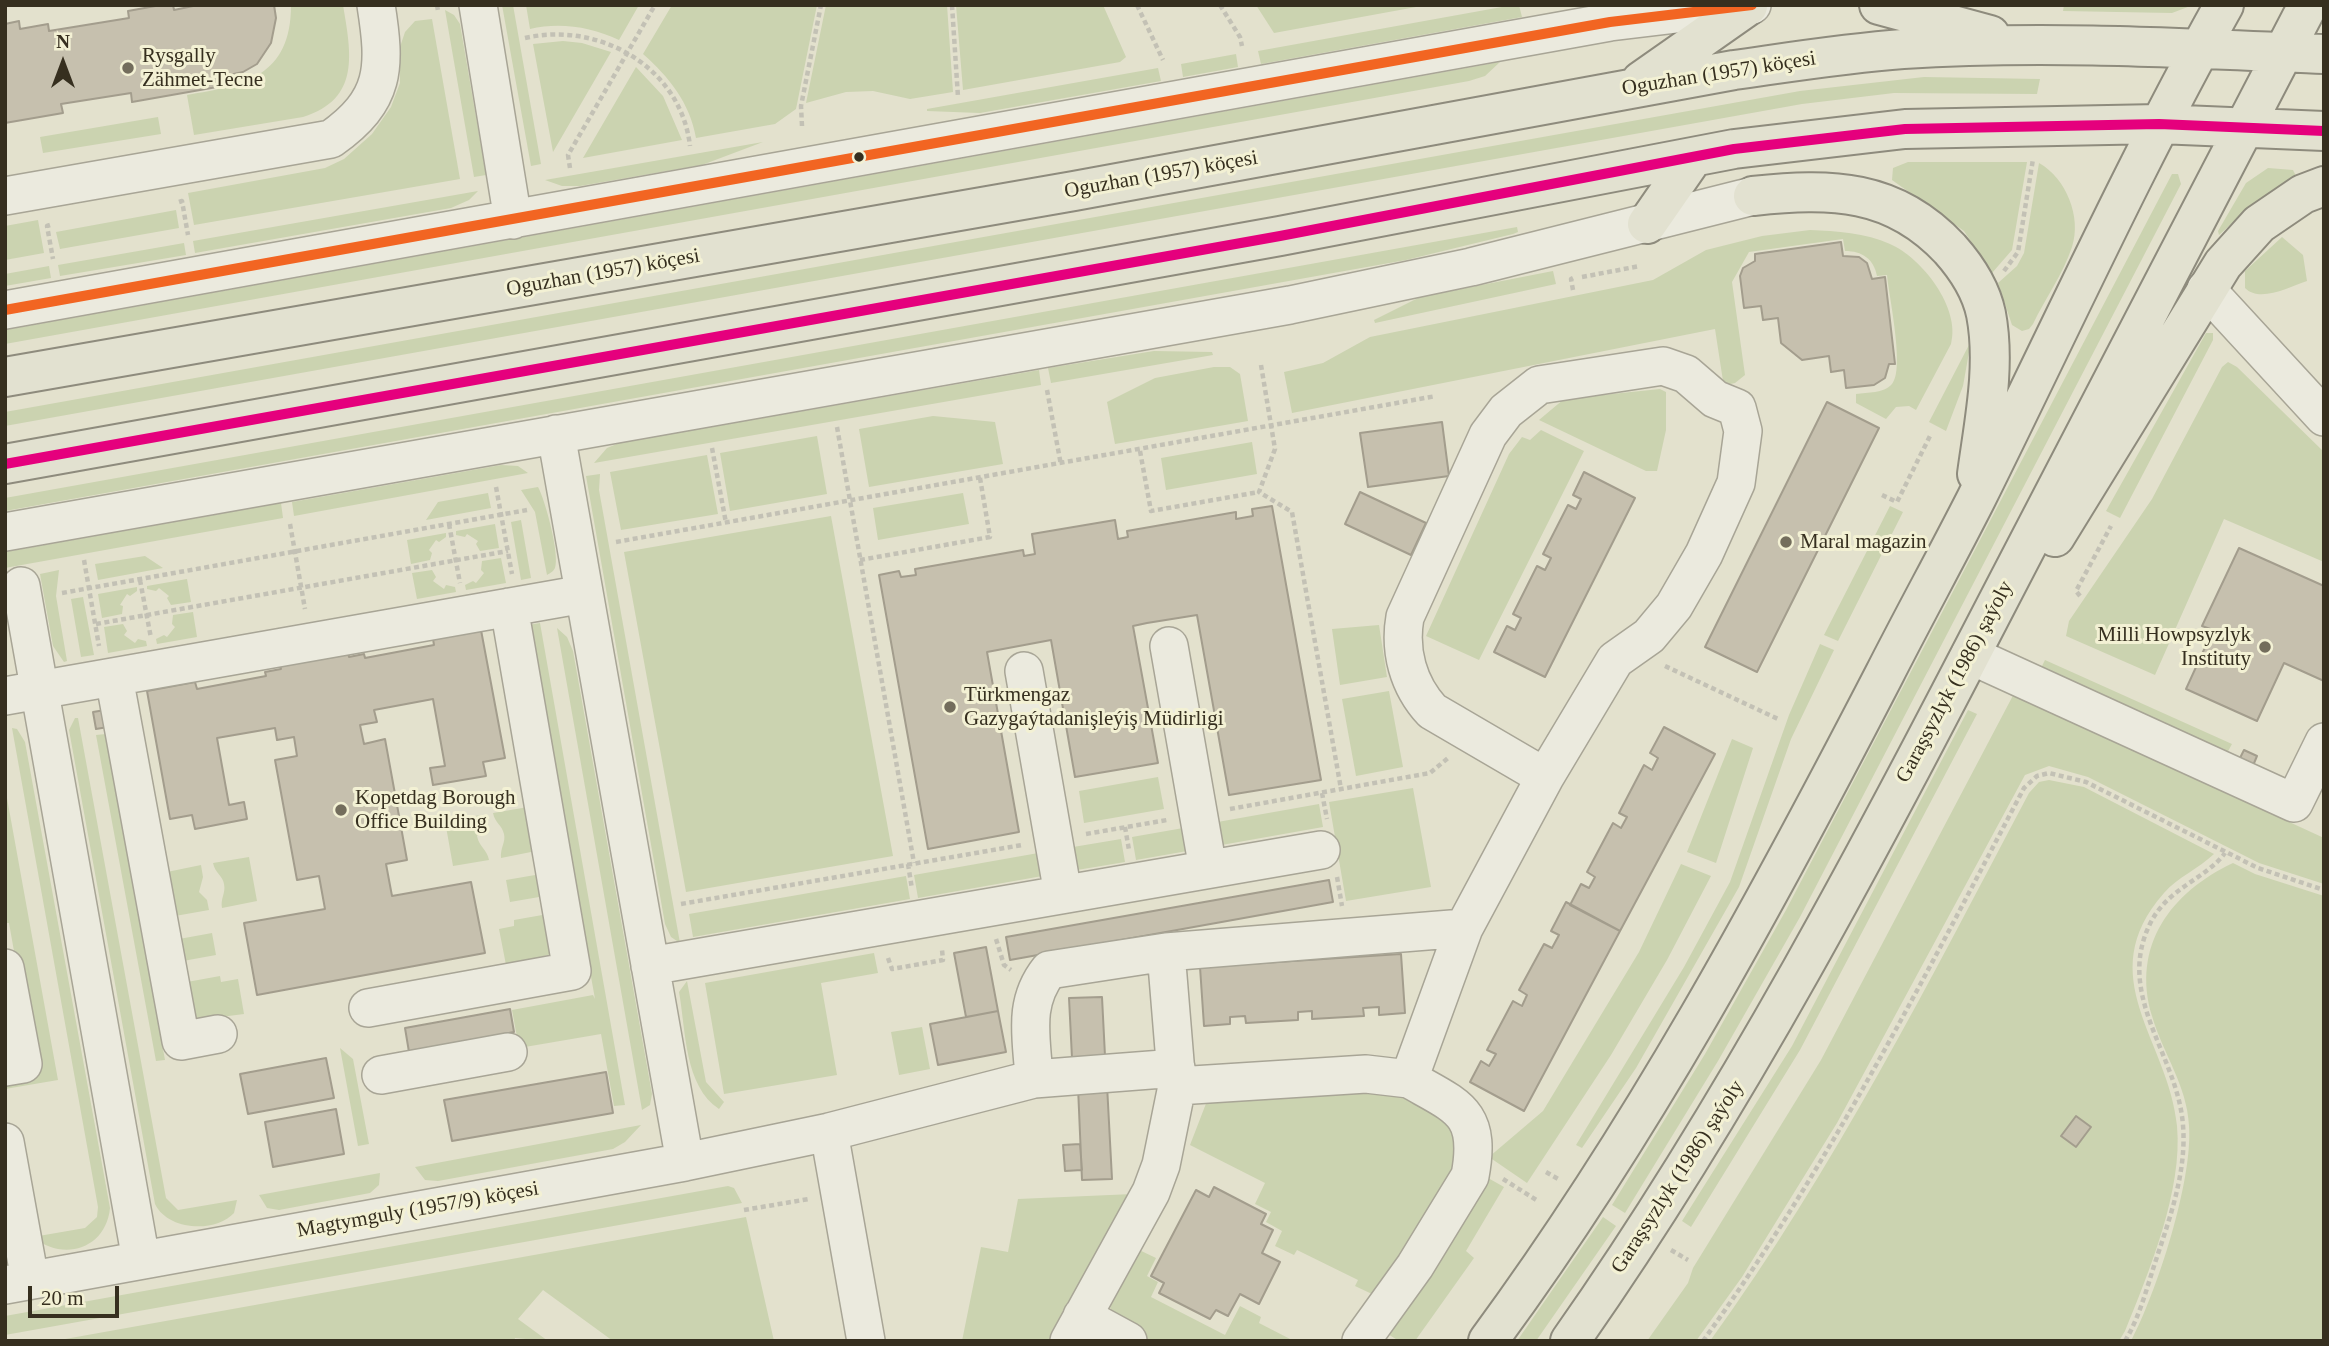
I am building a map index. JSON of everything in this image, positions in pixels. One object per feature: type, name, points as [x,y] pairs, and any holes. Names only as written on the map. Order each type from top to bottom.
[{"type":"main road","points":[[1880,5],[2032,46]]},
{"type":"main road","points":[[1488,1341],[1580,1208],[1683,1046],[1789,857],[1974,502],[2159,124],[2224,5]]},
{"type":"main road","name":"Garaşsyzlyk (1986) şaýoly","points":[[1570,1341],[1632,1252],[1743,1075],[1829,923],[2308,5]]},
{"type":"main road","points":[[1632,88],[1750,6]]},
{"type":"main road","name":"Oguzhan (1957) köçesi","points":[[5,377],[1074,191],[1632,88],[1825,57],[1905,49],[2032,46],[2324,54]]},
{"type":"main road","points":[[5,464],[1266,239],[1734,149],[1905,129],[2159,124],[2324,131]]},
{"type":"main road","points":[[1734,149],[1804,191]]},
{"type":"main road","points":[[1647,224],[1692,159]]},
{"type":"main road","points":[[1970,655],[2066,523],[2206,289],[2259,224],[2303,194],[2324,186]]},
{"type":"main road","points":[[1753,196],[1804,191],[1842,193],[1894,205],[1935,233],[1968,272],[1986,312],[1990,356],[1974,502]]},
{"type":"street","points":[[478,5],[513,219]]},
{"type":"street","points":[[5,196],[331,139],[360,115],[378,87],[382,55],[379,6]]},
{"type":"street","points":[[5,310],[1610,23],[1750,6]]},
{"type":"street","points":[[5,532],[1290,305],[1471,267],[1753,196]]},
{"type":"street","points":[[2206,289],[2324,417]]},
{"type":"street","points":[[1361,1341],[1415,1266],[1470,1176],[1473,1161],[1471,1127],[1466,1115],[1409,1079],[1464,928],[1545,777],[1615,660],[1649,636],[1674,606],[1704,554],[1737,483],[1742,431],[1737,408],[1715,399],[1686,374],[1663,366],[1539,385],[1506,411],[1488,435],[1405,617],[1401,636],[1407,669],[1419,697],[1432,710],[1545,777]]},
{"type":"street","points":[[556,434],[685,1162]]},
{"type":"street","points":[[21,586],[22,693],[141,1260]]},
{"type":"street","points":[[22,693],[107,666],[311,642],[511,594],[584,594]]},
{"type":"street","points":[[368,1008],[572,971],[511,594]]},
{"type":"street","points":[[1169,646],[1208,869]]},
{"type":"street","points":[[1970,655],[2294,803],[2324,742]]},
{"type":"street","points":[[107,666],[181,1041],[218,1034]]},
{"type":"street","points":[[1024,671],[1063,894]]},
{"type":"street","points":[[650,966],[1208,869],[1325,840]]},
{"type":"street","points":[[1034,1079],[1031,1004],[1037,986],[1049,970],[1167,952],[1464,928]]},
{"type":"street","points":[[1128,1341],[1076,1329],[1151,1192],[1161,1165],[1177,1077],[1167,952]]},
{"type":"street","points":[[5,968],[23,1064],[5,1067]]},
{"type":"street","points":[[381,1075],[508,1052]]},
{"type":"street","name":"Magtymguly (1957/9) köçesi","points":[[18,1282],[685,1162],[829,1132],[1034,1079],[1090,1072],[1177,1077],[1366,1074],[1409,1079]]},
{"type":"street","points":[[829,1132],[866,1341]]},
{"type":"street","points":[[5,1142],[18,1282]]},
{"type":"path","points":[[570,168],[568,155],[655,5]]},
{"type":"path","points":[[802,126],[801,106],[821,5]]},
{"type":"path","points":[[952,5],[958,97]]},
{"type":"path","points":[[1137,5],[1163,60]]},
{"type":"path","points":[[1220,5],[1240,37],[1242,46]]},
{"type":"path","points":[[525,38],[563,33],[584,36],[615,46],[656,75],[669,92],[683,120],[690,146]]},
{"type":"path","points":[[1977,289],[2006,270],[2018,251],[2039,126]]},
{"type":"path","points":[[169,204],[182,201],[188,235]]},
{"type":"path","points":[[53,259],[47,226],[61,223]]},
{"type":"path","points":[[1573,290],[1571,279],[1640,266]]},
{"type":"path","points":[[1259,492],[1275,449],[1261,365]]},
{"type":"path","points":[[1047,390],[1061,465]]},
{"type":"path","points":[[616,542],[1272,428],[1436,396]]},
{"type":"path","points":[[837,427],[914,863]]},
{"type":"path","points":[[1882,495],[1897,502],[1930,436]]},
{"type":"path","points":[[712,448],[726,523]]},
{"type":"path","points":[[1140,451],[1151,511],[1259,492],[1292,512],[1341,789]]},
{"type":"path","points":[[860,560],[990,537],[980,478]]},
{"type":"path","points":[[496,487],[508,551],[511,594]]},
{"type":"path","points":[[62,593],[527,510]]},
{"type":"path","points":[[290,524],[311,642]]},
{"type":"path","points":[[449,524],[461,591]]},
{"type":"path","points":[[2080,596],[2076,591],[2111,526]]},
{"type":"path","points":[[96,624],[508,551]]},
{"type":"path","points":[[84,560],[107,666]]},
{"type":"path","points":[[140,580],[152,645]]},
{"type":"path","points":[[1629,650],[1778,719]]},
{"type":"path","points":[[1408,778],[1430,774],[1475,735]]},
{"type":"path","points":[[1703,1341],[1746,1281],[1842,1126],[2031,779],[2049,774],[2087,782],[2258,869],[2324,890]]},
{"type":"path","points":[[1322,793],[1325,840]]},
{"type":"path","points":[[1125,827],[1129,852]]},
{"type":"path","points":[[2125,1341],[2144,1299],[2170,1218],[2181,1175],[2183,1152],[2180,1104],[2146,1018],[2140,958],[2154,916],[2185,883],[2225,853]]},
{"type":"path","points":[[744,1210],[840,1194]]},
{"type":"green space","points":[[291,5],[343,5],[348,40],[348,72],[335,99],[322,109],[303,117],[194,135],[187,95],[246,81],[274,62],[283,48],[289,29]]},
{"type":"green space","points":[[502,5],[513,5],[541,164],[531,166]]},
{"type":"green space","points":[[526,5],[639,5],[619,40],[575,27],[530,29]]},
{"type":"green space","points":[[672,5],[817,5],[796,109],[775,124],[696,138],[689,113],[677,92],[643,54]]},
{"type":"green space","points":[[826,5],[947,5],[953,92],[910,99],[873,91],[846,92],[806,103]]},
{"type":"green space","points":[[956,5],[1103,5],[1126,57],[1120,62],[963,90]]},
{"type":"green space","points":[[1256,5],[1427,5],[1274,33]]},
{"type":"green space","points":[[1519,5],[1522,17],[1261,64],[1258,51]]},
{"type":"green space","points":[[2064,5],[2193,5],[2172,13],[2063,11]]},
{"type":"green space","points":[[445,10],[454,15],[460,24],[486,175],[474,177]]},
{"type":"green space","points":[[432,19],[460,179],[194,225],[188,193],[325,168],[344,159],[372,134],[391,107],[400,83],[400,47],[405,32],[415,21]]},
{"type":"green space","points":[[563,41],[582,43],[611,52],[553,152],[533,44]]},
{"type":"green space","points":[[1236,54],[1238,67],[1183,77],[1181,64]]},
{"type":"green space","points":[[1500,62],[1485,76],[1469,81],[5,344],[5,330]]},
{"type":"green space","points":[[636,67],[663,96],[682,140],[583,158]]},
{"type":"green space","points":[[1158,68],[1161,81],[980,113],[927,111],[927,109]]},
{"type":"green space","points":[[1924,77],[2040,79],[2037,94],[1894,93],[1802,104],[5,426],[5,412],[1800,91]]},
{"type":"green space","points":[[158,117],[161,134],[43,153],[40,137]]},
{"type":"green space","points":[[763,142],[702,165],[580,186],[562,186],[545,180]]},
{"type":"green space","points":[[1908,162],[2027,162],[2012,250],[1992,273],[1964,231],[1892,180],[1893,168]]},
{"type":"green space","points":[[2039,163],[2057,178],[2064,188],[2073,211],[2075,235],[2064,267],[2033,324],[2022,331],[2012,325],[1998,283],[2017,266],[2024,253]]},
{"type":"green space","points":[[2268,168],[2293,170],[2296,176],[2252,205],[2219,235],[2218,231],[2246,183]]},
{"type":"green space","points":[[2172,174],[2178,174],[2181,184],[1800,917],[1718,1061],[1625,1213],[1612,1205],[1705,1054],[1786,910]]},
{"type":"green space","points":[[478,191],[469,200],[451,208],[195,253],[193,241]]},
{"type":"green space","points":[[176,210],[179,228],[60,249],[56,232]]},
{"type":"green space","points":[[38,220],[44,253],[5,260],[5,226]]},
{"type":"green space","points":[[1517,227],[1518,232],[1513,234],[1406,260],[5,511],[5,498]]},
{"type":"green space","points":[[1810,230],[1861,235],[1890,244],[1914,260],[1926,272],[1945,300],[1953,330],[1951,344],[1916,410],[1909,406],[1896,407],[1886,419],[1856,403],[1856,394],[1880,391],[1892,384],[1896,376],[1897,349],[1887,275],[1877,276],[1866,257],[1845,251],[1843,239],[1749,252],[1732,282],[1745,375],[1735,383],[1726,385],[1723,381],[1715,329],[1292,413],[1284,372],[1323,363],[1370,337],[1653,280],[1706,250],[1762,236]]},
{"type":"green space","points":[[2282,237],[2303,255],[2307,281],[2266,294],[2251,292],[2245,288],[2245,271]]},
{"type":"green space","points":[[184,243],[186,255],[60,276],[58,265]]},
{"type":"green space","points":[[49,266],[51,278],[5,286],[5,274]]},
{"type":"green space","points":[[1553,271],[1556,284],[1375,323],[1374,320],[1420,297]]},
{"type":"green space","points":[[2206,333],[2213,333],[2213,340],[2120,518],[2106,511]]},
{"type":"green space","points":[[1971,341],[1963,386],[1946,431],[1929,422]]},
{"type":"green space","points":[[1154,351],[1212,352],[1213,355],[1051,383],[1048,368]]},
{"type":"green space","points":[[2228,362],[2237,367],[2324,452],[2324,562],[2224,519],[2155,675],[2066,636],[2069,621],[2152,499],[2222,367]]},
{"type":"green space","points":[[1214,367],[1230,367],[1240,374],[1248,421],[1115,444],[1107,402],[1155,378]]},
{"type":"green space","points":[[1039,370],[1041,385],[594,463],[607,448],[619,443]]},
{"type":"green space","points":[[1660,389],[1666,392],[1666,430],[1657,471],[1646,471],[1539,420],[1564,399]]},
{"type":"green space","points":[[933,416],[995,422],[1003,464],[869,487],[859,429]]},
{"type":"green space","points":[[1541,430],[1584,451],[1479,660],[1426,636],[1509,454],[1522,437],[1530,440]]},
{"type":"green space","points":[[817,436],[827,494],[730,511],[720,453]]},
{"type":"green space","points":[[1252,442],[1257,474],[1166,490],[1161,458]]},
{"type":"green space","points":[[707,455],[718,514],[621,530],[610,472]]},
{"type":"green space","points":[[501,465],[518,466],[528,473],[294,516],[292,502]]},
{"type":"green space","points":[[600,474],[599,490],[680,943],[671,937],[665,924],[586,476]]},
{"type":"green space","points":[[538,487],[554,540],[555,568],[547,575],[535,512],[521,490]]},
{"type":"green space","points":[[488,493],[491,508],[426,520],[438,502]]},
{"type":"green space","points":[[963,493],[969,524],[878,540],[873,508]]},
{"type":"green space","points":[[281,503],[283,518],[5,568],[5,552]]},
{"type":"green space","points":[[1890,506],[1903,512],[1838,641],[1824,635]]},
{"type":"green space","points":[[831,516],[893,856],[686,892],[624,552]]},
{"type":"green space","points":[[521,520],[531,578],[521,580],[511,522]]},
{"type":"green space","points":[[495,524],[499,548],[480,551],[476,544],[478,541],[467,534],[465,537],[456,535],[456,531]]},
{"type":"green space","points":[[446,533],[446,537],[439,542],[436,540],[429,550],[432,553],[430,560],[411,564],[407,540]]},
{"type":"green space","points":[[145,556],[163,568],[98,580],[95,564]]},
{"type":"green space","points":[[501,558],[506,583],[466,590],[465,585],[473,581],[476,583],[484,573],[481,570],[482,561]]},
{"type":"green space","points":[[59,570],[56,596],[67,661],[64,662],[53,646],[40,574]]},
{"type":"green space","points":[[432,570],[436,577],[433,581],[444,589],[446,585],[455,587],[456,592],[417,599],[412,573]]},
{"type":"green space","points":[[187,579],[191,602],[171,605],[167,598],[169,596],[159,588],[156,591],[147,589],[147,586]]},
{"type":"green space","points":[[137,587],[137,591],[130,596],[127,594],[120,605],[123,606],[122,614],[102,618],[98,594]]},
{"type":"green space","points":[[83,597],[94,655],[81,657],[71,599]]},
{"type":"green space","points":[[193,612],[197,637],[157,644],[156,639],[164,635],[167,637],[175,627],[172,624],[173,615]]},
{"type":"green space","points":[[540,623],[625,1105],[614,1106],[601,1034],[519,1048],[512,1010],[593,995],[595,999],[528,625]]},
{"type":"green space","points":[[123,624],[127,631],[124,635],[135,643],[138,639],[146,641],[147,646],[108,653],[104,627]]},
{"type":"green space","points":[[1379,625],[1387,677],[1340,685],[1332,629]]},
{"type":"green space","points":[[557,628],[567,637],[573,651],[652,1094],[650,1105],[642,1110]]},
{"type":"green space","points":[[1820,644],[1834,650],[1791,739],[1739,887],[1636,1068],[1582,1148],[1576,1145],[1684,967],[1730,882],[1789,715]]},
{"type":"green space","points":[[2045,660],[2232,744],[2226,755],[2041,668]]},
{"type":"green space","points":[[2018,686],[2228,782],[2224,792],[2324,838],[2324,884],[2259,863],[2088,777],[2049,766],[2025,775],[1837,1123],[1742,1277],[1696,1341],[1647,1341],[1688,1283],[1693,1268],[1821,1060]]},
{"type":"green space","points":[[1389,691],[1403,767],[1356,776],[1342,699]]},
{"type":"green space","points":[[1968,710],[1977,714],[1800,1050],[1691,1227],[1682,1221],[1792,1046]]},
{"type":"green space","points":[[75,718],[78,718],[166,1198],[178,1210],[237,1200],[234,1213],[216,1224],[181,1224],[170,1220],[155,1204],[69,730]]},
{"type":"green space","points":[[12,728],[17,729],[25,742],[110,1208],[107,1222],[92,1242],[69,1250],[45,1245],[33,1237],[85,1228],[97,1217],[98,1207]]},
{"type":"green space","points":[[106,734],[165,1060],[156,1061],[96,735]]},
{"type":"green space","points":[[1732,739],[1753,748],[1716,863],[1687,852]]},
{"type":"green space","points":[[1158,777],[1164,809],[1084,823],[1079,791]]},
{"type":"green space","points":[[2049,780],[2084,787],[2214,854],[2164,893],[2143,924],[2134,953],[2133,981],[2140,1009],[2171,1095],[2177,1126],[2177,1151],[2175,1177],[2162,1230],[2144,1283],[2119,1341],[1710,1341],[1798,1210],[1839,1142],[1879,1073],[2029,793],[2039,782]]},
{"type":"green space","points":[[5,787],[58,1080],[5,1089],[5,1081],[36,1075],[9,923],[5,923]]},
{"type":"green space","points":[[1413,788],[1431,887],[1346,901],[1329,802]]},
{"type":"green space","points":[[1319,804],[1323,827],[1216,846],[1212,823]]},
{"type":"green space","points":[[528,807],[536,851],[501,858],[504,834],[493,813]]},
{"type":"green space","points":[[481,815],[483,826],[477,836],[489,860],[453,866],[445,821]]},
{"type":"green space","points":[[1189,827],[1193,850],[1136,860],[1132,837]]},
{"type":"green space","points":[[1121,839],[1125,862],[1071,871],[1067,848]]},
{"type":"green space","points":[[1044,852],[1048,875],[918,898],[914,875]]},
{"type":"green space","points":[[249,857],[257,901],[222,908],[224,884],[213,863]]},
{"type":"green space","points":[[2233,863],[2255,874],[2324,896],[2324,1338],[2323,1341],[2131,1341],[2162,1266],[2179,1205],[2189,1149],[2189,1126],[2184,1097],[2152,1016],[2147,991],[2147,967],[2152,944],[2161,924],[2175,906],[2191,889]]},
{"type":"green space","points":[[1681,864],[1711,876],[1667,960],[1611,1055],[1527,1183],[1489,1157],[1543,1111],[1639,952]]},
{"type":"green space","points":[[201,865],[203,877],[199,892],[207,900],[209,910],[175,916],[167,872]]},
{"type":"green space","points":[[541,874],[545,896],[510,902],[506,880]]},
{"type":"green space","points":[[906,876],[910,899],[693,937],[689,914]]},
{"type":"green space","points":[[548,914],[552,954],[506,965],[499,929],[514,926],[514,920]]},
{"type":"green space","points":[[212,933],[216,955],[183,961],[179,939]]},
{"type":"green space","points":[[874,953],[878,973],[821,983],[837,1075],[724,1094],[705,983]]},
{"type":"green space","points":[[220,976],[221,982],[238,979],[244,1014],[197,1020],[187,982]]},
{"type":"green space","points":[[687,981],[706,1082],[724,1102],[719,1109],[699,1086],[688,1056],[679,992]]},
{"type":"green space","points":[[922,1027],[930,1069],[899,1075],[891,1032]]},
{"type":"green space","points":[[340,1048],[353,1059],[369,1144],[358,1146]]},
{"type":"green space","points":[[1385,1090],[1447,1116],[1461,1154],[1400,1265],[1372,1294],[1355,1286],[1358,1280],[1297,1250],[1294,1255],[1275,1246],[1282,1231],[1266,1222],[1271,1212],[1255,1204],[1265,1183],[1190,1145],[1207,1101]]},
{"type":"green space","points":[[641,1125],[625,1142],[613,1149],[438,1181],[425,1180],[415,1167]]},
{"type":"green space","points":[[380,1173],[379,1185],[370,1193],[279,1210],[267,1208],[259,1195]]},
{"type":"green space","points":[[1481,1174],[1504,1187],[1466,1251],[1474,1258],[1415,1341],[1399,1341],[1383,1331]]},
{"type":"green space","points":[[728,1186],[734,1188],[742,1203],[5,1335],[5,1316]]},
{"type":"green space","points":[[1133,1194],[1056,1341],[962,1341],[981,1247],[1008,1252],[1018,1199]]},
{"type":"green space","points":[[746,1217],[774,1341],[613,1341],[543,1290],[518,1319],[548,1341],[515,1338],[514,1341],[54,1341]]},
{"type":"green space","points":[[1603,1217],[1616,1226],[1536,1341],[1517,1341]]},
{"type":"green space","points":[[1135,1248],[1156,1258],[1147,1276],[1158,1282],[1151,1297],[1225,1335],[1240,1306],[1261,1317],[1259,1323],[1294,1341],[1152,1341],[1121,1324],[1112,1314],[1109,1303]]},
{"type":"building","name":"Rysgally Zähmet-Tecne","points":[[173,5],[174,10],[198,5],[274,5],[276,18],[271,43],[257,64],[243,72],[215,78],[217,87],[132,102],[131,93],[61,104],[63,113],[5,123],[5,24],[19,21],[20,29],[48,24],[49,31],[129,18],[128,11]]},
{"type":"building","points":[[1841,242],[1843,256],[1859,257],[1867,263],[1872,279],[1885,277],[1895,364],[1889,364],[1885,378],[1874,385],[1846,388],[1844,370],[1831,372],[1829,356],[1802,360],[1781,343],[1778,318],[1763,320],[1761,306],[1744,308],[1740,276],[1743,268],[1755,261],[1755,254]]},
{"type":"building","points":[[1827,402],[1879,428],[1757,672],[1705,647]]},
{"type":"building","points":[[1442,422],[1449,476],[1368,487],[1360,433]]},
{"type":"building","points":[[1584,472],[1635,498],[1545,677],[1494,652],[1507,626],[1515,630],[1521,618],[1513,614],[1537,566],[1545,570],[1551,558],[1543,554],[1568,505],[1576,509],[1581,499],[1573,495]]},
{"type":"building","points":[[1360,492],[1426,523],[1411,555],[1345,524]]},
{"type":"building","name":"Türkmengaz Gazygaýtadanişleýiş Müdirligi","points":[[1272,506],[1321,780],[1229,795],[1197,615],[1147,623],[1133,626],[1158,763],[1075,777],[1051,640],[987,652],[1019,832],[928,849],[879,575],[899,571],[901,577],[916,575],[915,569],[1023,550],[1024,556],[1035,554],[1032,534],[1115,520],[1118,539],[1128,537],[1127,531],[1236,512],[1236,519],[1253,516],[1252,509]]},
{"type":"building","name":"Milli Howpsyzlyk Instituty","points":[[2239,548],[2324,586],[2324,681],[2284,663],[2257,721],[2186,689],[2213,630],[2202,626]]},
{"type":"building","name":"Kopetdag Borough Office Building","points":[[481,630],[505,758],[483,762],[486,776],[433,785],[430,768],[445,766],[433,699],[374,710],[377,722],[360,725],[364,744],[385,739],[407,860],[386,864],[392,896],[471,882],[485,953],[257,995],[244,923],[325,909],[319,876],[297,880],[275,760],[297,756],[294,737],[277,740],[275,728],[217,738],[229,805],[244,802],[247,819],[195,829],[192,815],[170,819],[147,691],[195,682],[197,689],[266,676],[265,672],[281,669],[280,665],[348,653],[349,657],[364,654],[365,658],[434,645],[433,639]]},
{"type":"building","points":[[111,709],[114,726],[96,729],[93,712]]},
{"type":"building","points":[[1664,727],[1715,754],[1620,931],[1570,905],[1581,884],[1589,888],[1595,877],[1587,872],[1613,823],[1621,828],[1627,817],[1619,813],[1644,765],[1652,770],[1658,758],[1650,753]]},
{"type":"building","points":[[2244,750],[2257,756],[2252,768],[2238,762]]},
{"type":"building","points":[[1329,880],[1333,902],[1010,960],[1006,937]]},
{"type":"building","points":[[1566,902],[1620,931],[1524,1111],[1470,1082],[1481,1061],[1489,1066],[1496,1054],[1487,1050],[1513,1001],[1522,1006],[1527,995],[1519,990],[1544,944],[1552,948],[1559,935],[1551,931]]},
{"type":"building","points":[[986,947],[998,1011],[966,1017],[954,953]]},
{"type":"building","points":[[1401,954],[1405,1013],[1379,1015],[1379,1007],[1363,1008],[1364,1016],[1312,1019],[1312,1011],[1298,1012],[1298,1020],[1246,1023],[1245,1016],[1230,1017],[1230,1024],[1204,1026],[1200,967]]},
{"type":"building","points":[[1102,997],[1105,1056],[1072,1058],[1069,998]]},
{"type":"building","points":[[510,1009],[514,1032],[409,1052],[405,1028]]},
{"type":"building","points":[[998,1011],[1006,1052],[938,1065],[930,1024]]},
{"type":"building","points":[[326,1058],[334,1098],[248,1114],[240,1074]]},
{"type":"building","points":[[606,1072],[613,1113],[452,1141],[444,1100]]},
{"type":"building","points":[[1107,1085],[1112,1179],[1082,1180],[1078,1087]]},
{"type":"building","points":[[336,1109],[344,1154],[273,1167],[265,1122]]},
{"type":"building","points":[[2076,1116],[2091,1127],[2076,1147],[2061,1136]]},
{"type":"building","points":[[1080,1144],[1082,1170],[1065,1171],[1063,1145]]},
{"type":"building","points":[[1214,1187],[1266,1214],[1261,1224],[1273,1230],[1262,1253],[1280,1262],[1259,1304],[1240,1294],[1228,1316],[1216,1310],[1210,1319],[1159,1293],[1164,1283],[1151,1276],[1196,1190],[1209,1197]]},
{"type":"transit line","points":[[5,310],[1610,22],[1752,5]]},
{"type":"transit line","points":[[5,464],[1280,236],[1734,149],[1905,129],[2159,124],[2324,131]]},
{"type":"place","name":"Rysgally Zähmet-Tecne","points":[[128,68]]},
{"type":"place","name":"Maral magazin","points":[[1786,542]]},
{"type":"place","name":"Milli Howpsyzlyk Instituty","points":[[2265,647]]},
{"type":"place","name":"Türkmengaz Gazygaýtadanişleýiş Müdirligi","points":[[950,707]]},
{"type":"place","name":"Kopetdag Borough Office Building","points":[[341,810]]}]
